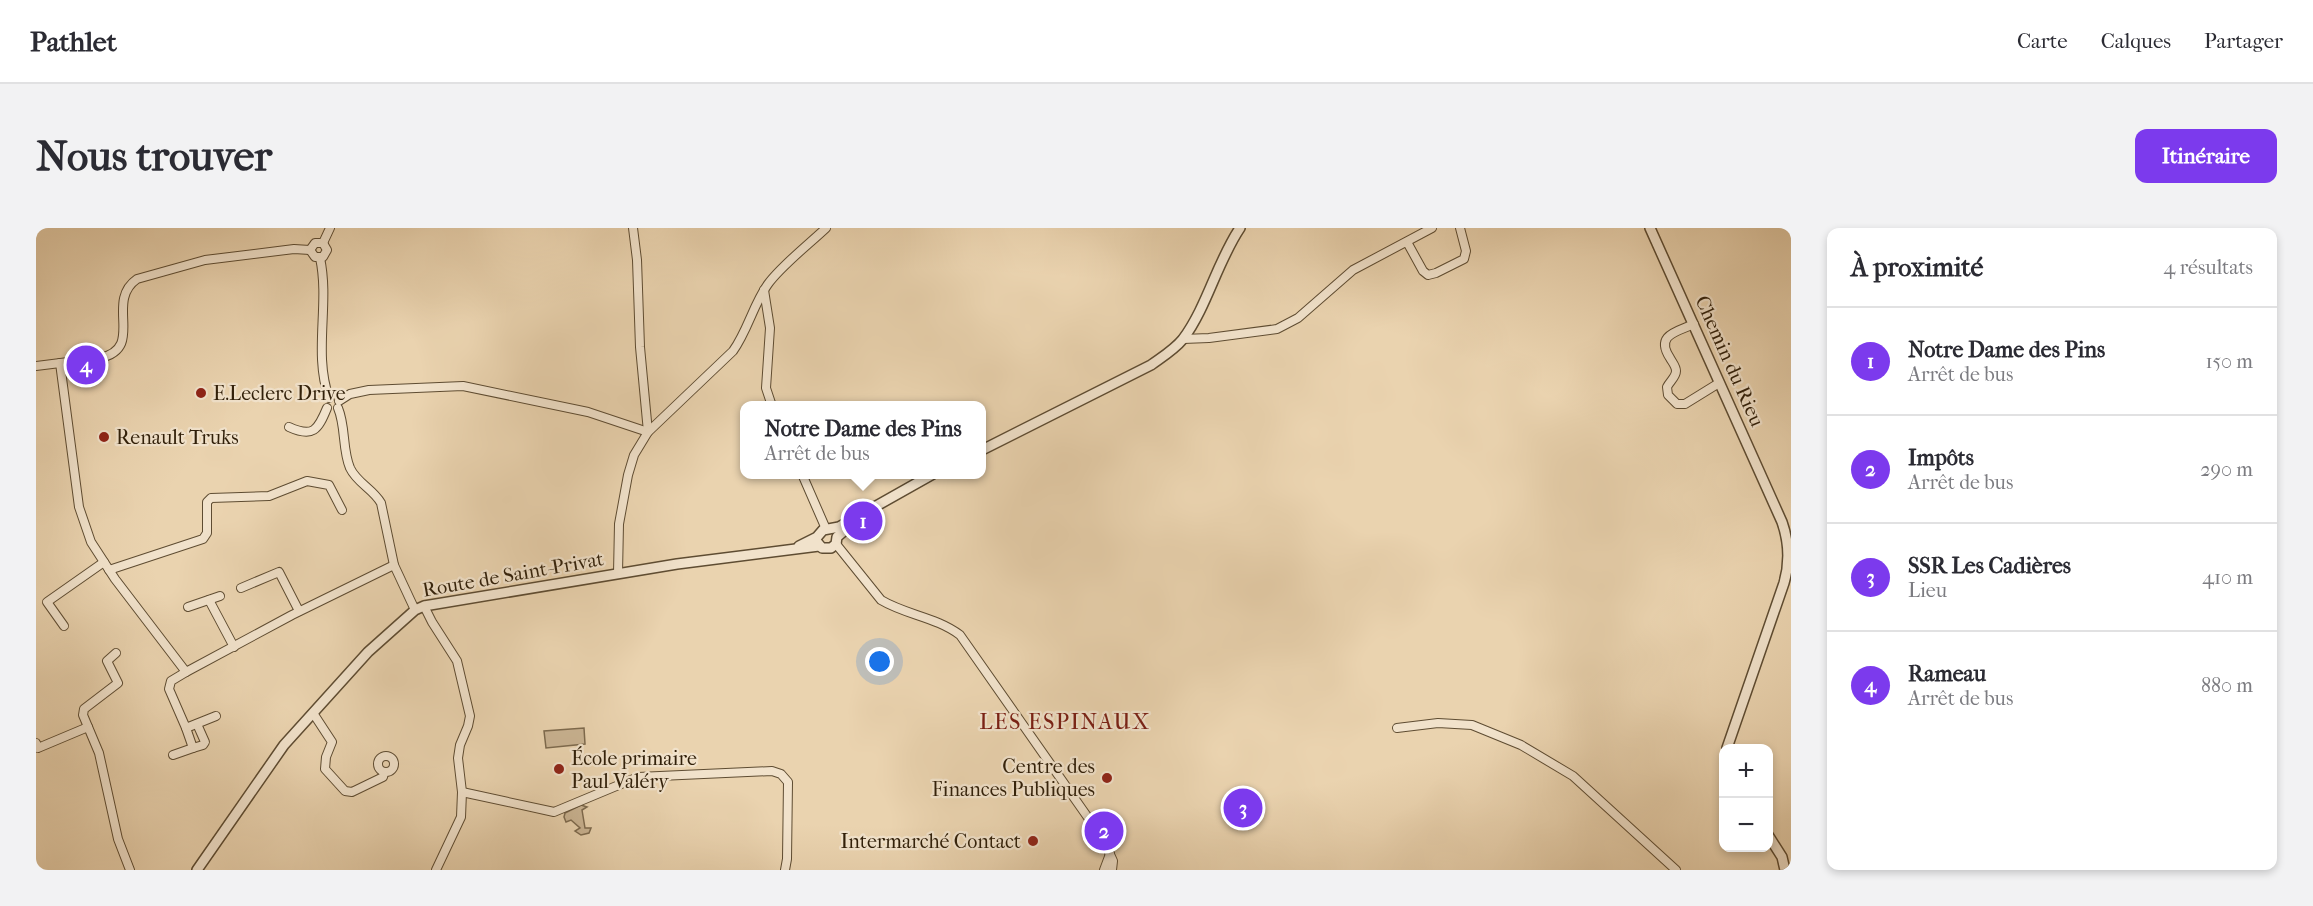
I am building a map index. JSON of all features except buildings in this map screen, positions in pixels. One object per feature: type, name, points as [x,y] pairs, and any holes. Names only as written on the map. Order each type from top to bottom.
[{"type":"street","points":[[323,243],[330,228]]},
{"type":"street","points":[[633,228],[648,432]]},
{"type":"street","points":[[618,573],[619,524],[634,455],[648,432],[733,351],[770,282],[826,228]]},
{"type":"street","points":[[986,448],[1151,365],[1169,353],[1183,339],[1225,251],[1240,228]]},
{"type":"street","points":[[1183,339],[1252,334],[1277,329],[1298,318],[1353,270],[1432,228]]},
{"type":"street","points":[[1407,242],[1423,271],[1428,275],[1436,273],[1464,259],[1466,250],[1461,228]]},
{"type":"street","name":"Chemin du Rieu","points":[[1650,228],[1782,522],[1788,550],[1784,583],[1727,744]]},
{"type":"street","points":[[310,250],[315,243],[323,243]]},
{"type":"street","points":[[310,250],[315,257],[320,258],[326,255],[327,250],[323,243]]},
{"type":"street","points":[[36,366],[110,356],[124,336],[124,294],[128,285],[137,279],[205,260],[294,249],[310,250]]},
{"type":"street","points":[[290,428],[299,432],[314,431],[322,421],[329,398],[323,375],[324,292],[320,258]]},
{"type":"street","points":[[764,290],[770,328],[766,388],[771,401]]},
{"type":"street","points":[[1694,324],[1670,334],[1666,339],[1665,350],[1676,368],[1676,374],[1667,387],[1668,395],[1677,404],[1685,404],[1719,383]]},
{"type":"street","points":[[60,363],[79,507],[92,542],[104,562],[186,672]]},
{"type":"street","points":[[327,408],[334,411],[350,394],[369,390],[463,386],[588,412],[648,432]]},
{"type":"street","points":[[329,398],[336,397],[339,405],[346,453],[351,470],[376,494],[381,503],[394,565],[420,608],[458,661],[469,703],[471,716],[460,745],[458,758],[462,792],[461,817],[436,870]]},
{"type":"street","points":[[804,479],[827,538],[854,566],[881,600],[946,624],[960,635],[1103,839],[1113,861],[1112,870]]},
{"type":"street","name":"Route de Saint-Privat","points":[[200,870],[209,852],[284,745],[368,652],[420,608],[618,573],[791,549],[827,538],[895,494],[924,479]]},
{"type":"street","points":[[110,570],[203,538],[207,533],[207,502],[211,498],[269,496],[307,481],[329,485],[342,510]]},
{"type":"street","points":[[64,626],[47,602],[104,562]]},
{"type":"street","points":[[193,748],[169,689],[171,681],[299,612],[394,565]]},
{"type":"street","points":[[241,588],[279,572],[299,612]]},
{"type":"street","points":[[188,607],[220,596]]},
{"type":"street","points":[[209,600],[234,647]]},
{"type":"street","points":[[116,653],[107,661],[118,683],[84,709],[83,715],[99,753],[118,839],[130,870]]},
{"type":"street","points":[[313,713],[332,742],[326,757],[325,769],[345,791],[352,792],[382,777],[384,772]]},
{"type":"street","points":[[186,728],[216,716]]},
{"type":"street","points":[[1397,728],[1438,723],[1472,725],[1521,745],[1573,776],[1676,870]]},
{"type":"street","points":[[173,755],[203,745],[205,742],[197,724]]},
{"type":"street","points":[[36,743],[38,748],[88,727]]},
{"type":"street","points":[[462,792],[554,812],[638,777],[772,771],[781,774],[788,782],[788,870]]},
{"type":"street","points":[[1773,843],[1782,857],[1785,870]]},
{"type":"street","points":[[1104,870],[1110,854]]},
{"type":"shaded area","points":[[584,728],[585,744],[546,748],[544,731]]},
{"type":"shaded area","points":[[581,805],[587,807],[582,810],[585,828],[591,828],[589,833],[581,835],[575,831],[580,828],[571,820],[566,822],[564,817],[565,813]]},
{"type":"place","name":"Rameau","points":[[86,365]]},
{"type":"place","name":"E.Leclerc Drive","points":[[201,393]]},
{"type":"place","name":"Renault Truks","points":[[104,437]]},
{"type":"place","name":"Notre Dame des Pins","points":[[863,521]]},
{"type":"place","name":"École primaire Paul Valéry","points":[[559,769]]},
{"type":"place","name":"Centre des Finances Publiques","points":[[1107,778]]},
{"type":"place","name":"SSR Les Cadières","points":[[1243,808]]},
{"type":"place","name":"Impôts","points":[[1104,831]]},
{"type":"place","name":"Intermarché Contact","points":[[1033,841]]},
{"type":"district","name":"LES ESPINAUX","points":[[1065,721]]}]
